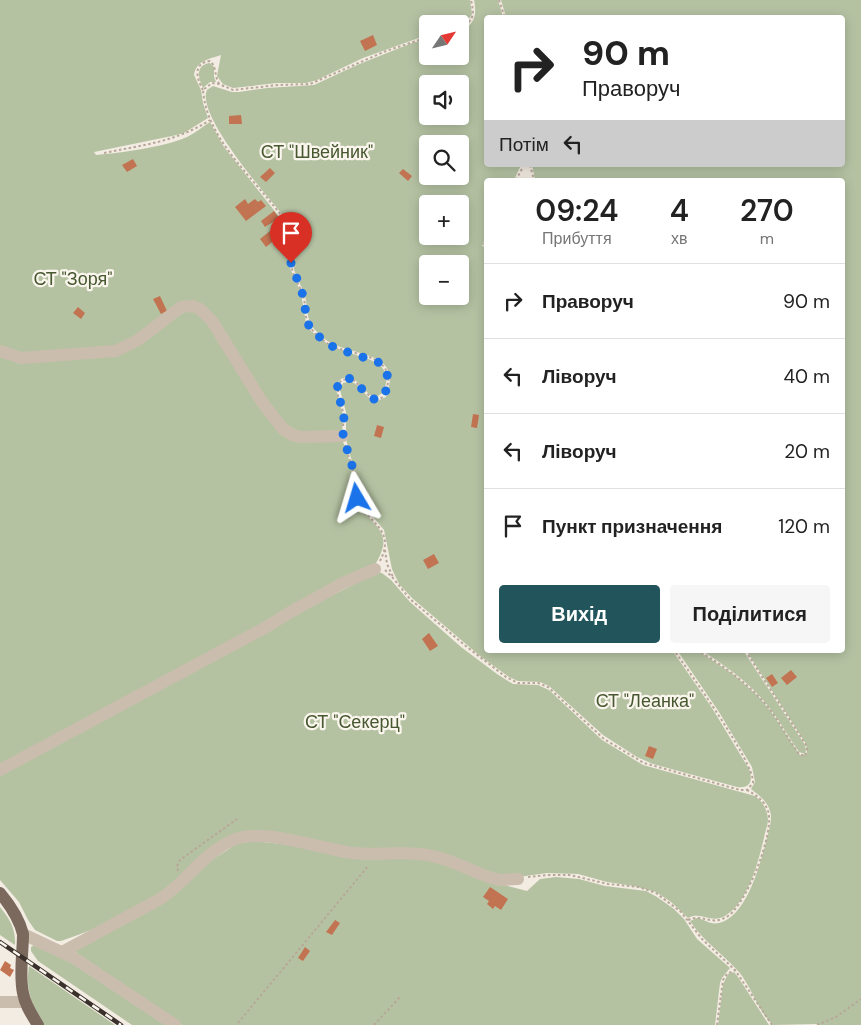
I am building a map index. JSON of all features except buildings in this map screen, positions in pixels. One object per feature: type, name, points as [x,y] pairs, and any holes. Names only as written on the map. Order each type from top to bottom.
[{"type":"main road","points":[[0,893],[15,914],[23,934],[21,982],[25,1002],[38,1025]]},
{"type":"street","points":[[0,351],[20,358],[116,351],[138,340],[181,307],[194,306],[200,309],[212,321],[262,402],[283,429],[300,437],[343,436]]},
{"type":"street","points":[[0,770],[252,635],[330,590],[364,572],[375,569]]},
{"type":"street","points":[[62,952],[160,899],[172,890],[212,851],[243,836],[271,837],[346,852],[431,855],[446,859],[492,878],[500,880],[518,878]]},
{"type":"street","points":[[23,934],[62,952],[129,993],[175,1025]]},
{"type":"street","points":[[0,1002],[25,1002]]},
{"type":"path","points":[[469,22],[474,16],[471,0]]},
{"type":"path","points":[[499,0],[504,15]]},
{"type":"path","points":[[203,90],[212,83],[232,90],[273,85],[310,84],[386,51],[419,40]]},
{"type":"path","points":[[219,84],[215,75],[215,66],[210,62],[200,66],[197,79],[203,90],[210,119],[227,147],[291,231],[293,244],[291,263],[302,292],[308,324],[330,345],[371,358],[382,365],[387,372],[388,386],[383,397],[379,399],[369,396],[352,379],[342,380],[338,384],[337,390],[344,415],[343,436],[354,472],[357,498],[381,529],[387,564],[393,578]]},
{"type":"path","points":[[104,153],[173,138],[191,131],[210,119]]},
{"type":"path","points":[[385,550],[375,569],[384,570],[410,599],[478,657],[511,680],[518,683],[538,683],[548,687],[610,743],[650,766],[746,790],[762,799],[769,817],[769,825],[760,861],[740,903],[727,917],[713,922],[696,917],[688,920]]},
{"type":"path","points":[[676,653],[750,768],[753,783],[746,790]]},
{"type":"path","points":[[702,653],[727,669],[758,696],[776,718],[798,754],[805,756],[808,749],[806,745],[747,653]]},
{"type":"path","points":[[238,1023],[368,866],[374,854]]},
{"type":"path","points":[[518,878],[570,875],[608,884],[647,889],[656,893],[674,905],[688,920],[696,933],[735,970],[772,1025]]},
{"type":"path","points":[[716,1025],[723,980],[726,974],[735,970]]},
{"type":"path","points":[[374,1025],[400,998]]},
{"type":"path","points":[[817,1025],[836,1017],[861,998]]},
{"type":"green space","name":"СТ \"Зоря\"","points":[[0,0],[470,0],[472,14],[469,19],[469,15],[419,15],[419,38],[363,58],[317,80],[306,83],[277,83],[233,88],[223,84],[217,76],[221,55],[208,59],[197,67],[194,75],[201,90],[208,118],[184,133],[94,152],[96,155],[106,154],[167,144],[193,134],[210,122],[224,147],[281,219],[289,233],[291,239],[290,268],[301,293],[306,323],[311,331],[330,346],[371,360],[381,366],[386,373],[387,379],[384,392],[378,396],[370,395],[353,378],[346,377],[337,383],[336,389],[343,415],[342,435],[293,434],[196,306],[118,348],[23,356],[0,348]]},
{"type":"green space","points":[[474,0],[498,0],[502,15],[484,15],[484,167],[520,167],[515,178],[484,178],[484,242],[482,246],[484,246],[484,653],[674,653],[712,708],[749,769],[751,780],[745,787],[737,787],[653,764],[637,757],[603,735],[549,686],[540,682],[518,681],[509,677],[480,656],[412,598],[399,584],[392,569],[384,530],[358,496],[355,473],[346,439],[346,412],[340,390],[343,383],[351,381],[371,400],[377,401],[386,397],[390,383],[389,372],[385,365],[377,359],[332,344],[311,325],[308,318],[305,296],[294,268],[292,257],[294,238],[291,227],[223,137],[212,118],[206,102],[207,90],[213,86],[232,92],[239,92],[314,85],[357,65],[419,41],[419,65],[469,65],[469,26],[474,19]]},
{"type":"green space","points":[[501,0],[861,0],[861,1025],[773,1025],[763,1013],[739,972],[701,935],[690,921],[697,918],[710,923],[719,923],[728,919],[744,902],[765,846],[771,816],[767,804],[751,789],[755,782],[752,767],[719,712],[679,653],[701,653],[734,675],[758,696],[770,710],[799,754],[802,756],[807,753],[806,744],[748,653],[845,653],[845,178],[535,178],[532,167],[845,167],[845,15],[505,15]]},
{"type":"green space","points":[[210,63],[214,67],[216,82],[210,82],[203,88],[199,72],[202,66]]},
{"type":"green space","points":[[199,310],[282,430],[342,438],[353,475],[355,496],[361,508],[382,534],[382,551],[376,563],[0,767],[0,355],[97,356],[178,313]]},
{"type":"green space","name":"СТ \"Секерц\"","points":[[378,572],[391,580],[410,602],[461,647],[497,674],[513,684],[538,685],[549,690],[602,740],[643,765],[758,798],[767,812],[767,826],[759,859],[751,881],[746,892],[733,910],[725,916],[715,919],[697,916],[688,918],[671,902],[656,892],[578,874],[547,873],[511,878],[462,863],[251,834],[183,880],[136,908],[87,932],[57,941],[35,930],[19,902],[0,880],[0,773],[274,625]]},
{"type":"green space","points":[[705,653],[745,653],[805,745],[805,754],[799,752],[775,715],[756,692],[729,669]]},
{"type":"green space","points":[[240,840],[424,857],[489,881],[527,891],[540,879],[556,877],[579,879],[605,886],[646,891],[674,909],[684,919],[697,939],[730,968],[720,983],[715,1025],[182,1025],[74,951],[200,869]]},
{"type":"green space","points":[[0,907],[12,925],[15,945],[0,935]]},
{"type":"green space","points":[[34,945],[68,958],[169,1025],[132,1025],[38,961],[31,951],[31,947]]},
{"type":"green space","points":[[29,966],[115,1025],[43,1025],[30,997],[28,982]]},
{"type":"green space","points":[[734,972],[769,1025],[718,1025],[723,984],[728,974]]},
{"type":"railway","points":[[0,942],[121,1025]]},
{"type":"route","points":[[291,263],[305,302],[308,324],[312,330],[335,348],[371,358],[382,365],[387,372],[388,386],[383,397],[379,399],[369,396],[352,379],[347,378],[338,384],[338,396],[344,415],[343,436],[354,472],[357,498]]},
{"type":"park label","name":"СТ \"Швейник\"","points":[[317,152]]},
{"type":"park label","name":"СТ \"Леанка\"","points":[[645,701]]}]
